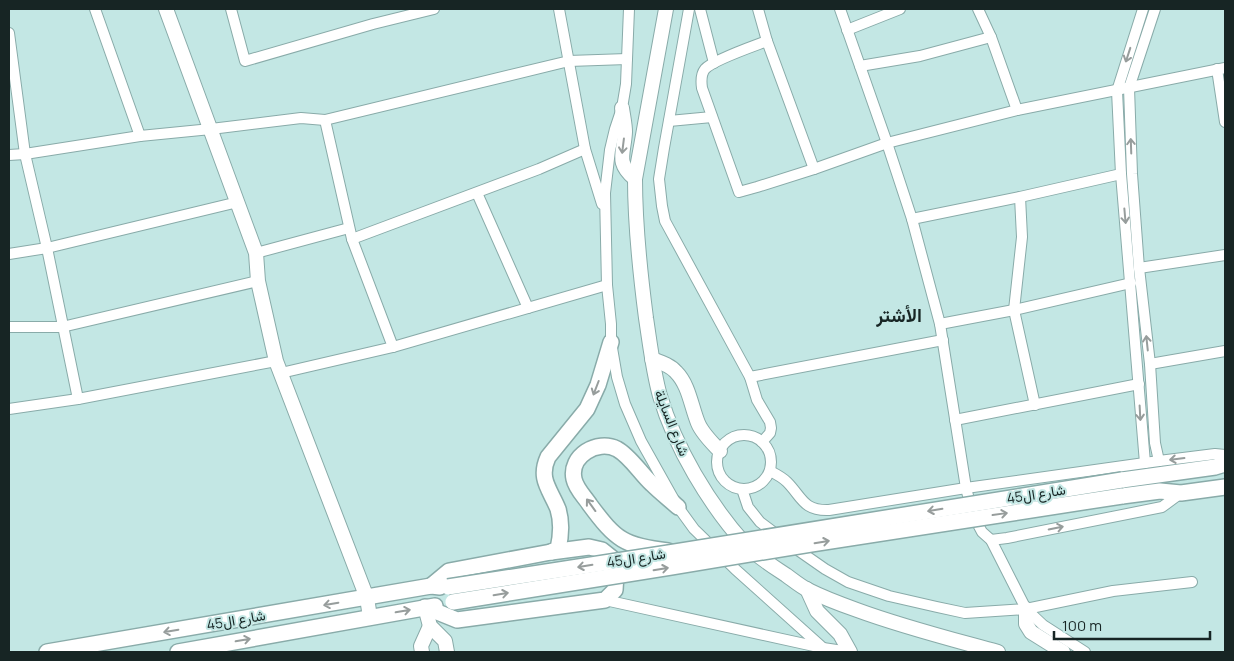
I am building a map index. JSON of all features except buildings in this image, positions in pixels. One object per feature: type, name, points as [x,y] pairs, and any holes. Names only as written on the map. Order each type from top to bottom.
[{"type":"main road","points":[[166,9],[256,253],[258,281],[278,367],[367,598],[370,617]]},
{"type":"main road","name":"شارع السايلة","points":[[666,9],[635,179],[636,222],[641,284],[654,375],[667,416],[681,449],[700,483],[723,517],[744,543],[764,561],[807,589],[886,620],[998,652]]},
{"type":"main road","points":[[622,108],[625,124],[622,160],[627,172],[635,179]]},
{"type":"main road","points":[[551,552],[558,548],[561,530],[558,510],[546,483],[545,463],[587,409],[598,385],[611,342]]},
{"type":"main road","points":[[652,359],[670,367],[681,378],[686,386],[698,424],[720,451]]},
{"type":"main road","points":[[675,552],[633,545],[613,533],[576,486],[574,479],[576,464],[579,458],[590,449],[598,446],[612,447],[625,454],[652,484],[678,507]]},
{"type":"main road","name":"شارع ال45","points":[[47,652],[431,586],[448,587],[1225,464]]},
{"type":"main road","name":"شارع ال45","points":[[178,652],[453,602],[829,541],[1122,496],[1160,491],[1181,493],[1225,487]]},
{"type":"main road","points":[[425,608],[456,620],[605,600],[615,590],[616,574],[612,558],[602,550],[589,547],[551,552],[450,571],[431,586]]},
{"type":"main road","points":[[807,589],[817,611],[840,634],[850,652]]},
{"type":"main road","points":[[425,608],[430,626],[445,641],[446,652]]},
{"type":"main road","points":[[1026,610],[1026,624],[1031,632],[1063,652]]},
{"type":"main road","points":[[422,652],[421,646],[430,626]]},
{"type":"street","points":[[95,9],[140,136]]},
{"type":"street","points":[[231,9],[245,62],[373,24],[434,9]]},
{"type":"street","points":[[559,9],[585,149],[606,215]]},
{"type":"street","points":[[629,9],[626,84],[622,108],[609,157],[605,193],[607,285],[611,342],[617,377],[625,404],[641,441],[678,507],[704,539],[823,648]]},
{"type":"street","points":[[690,9],[659,179],[665,221],[750,378],[757,400],[770,422],[772,428],[770,434],[762,442]]},
{"type":"street","points":[[700,9],[714,63]]},
{"type":"street","points":[[758,9],[767,41],[814,169]]},
{"type":"street","points":[[840,9],[912,219],[940,324],[966,488],[973,515],[982,532],[991,540],[1026,610],[1043,625],[1085,652]]},
{"type":"street","points":[[847,30],[900,9]]},
{"type":"street","points":[[978,9],[991,37],[1017,110]]},
{"type":"street","points":[[1143,9],[1117,91],[1121,174],[1139,384],[1142,446],[1145,463]]},
{"type":"street","points":[[1155,9],[1129,88],[1132,174],[1139,268],[1159,461]]},
{"type":"street","points":[[9,33],[25,154],[47,248],[78,399]]},
{"type":"street","points":[[860,66],[920,56],[991,37]]},
{"type":"street","points":[[767,41],[714,63],[705,69],[701,79],[702,88],[739,192],[814,169],[887,143],[1017,110],[1117,91],[1221,68],[1225,122]]},
{"type":"street","points":[[9,155],[140,136],[301,118],[325,120],[569,61],[627,59]]},
{"type":"street","points":[[669,121],[712,117]]},
{"type":"street","points":[[325,120],[352,239],[393,347]]},
{"type":"street","points":[[352,239],[477,193],[585,149]]},
{"type":"street","points":[[912,219],[1121,174]]},
{"type":"street","points":[[477,193],[528,308]]},
{"type":"street","points":[[1020,197],[1022,237],[1014,310],[1035,404]]},
{"type":"street","points":[[9,254],[47,248],[238,202]]},
{"type":"street","points":[[256,253],[349,228]]},
{"type":"street","points":[[1139,268],[1225,255]]},
{"type":"street","points":[[9,326],[62,327],[258,281]]},
{"type":"street","points":[[940,324],[1014,310],[1131,283]]},
{"type":"street","points":[[9,410],[393,347],[607,285]]},
{"type":"street","points":[[750,378],[943,340]]},
{"type":"street","points":[[1150,364],[1225,351]]},
{"type":"street","points":[[955,420],[1139,384]]},
{"type":"street","points":[[739,436],[755,438],[762,442],[767,448],[771,464],[770,471],[762,482],[742,489],[728,484],[723,479],[718,465],[720,451],[725,444],[739,436]]},
{"type":"street","points":[[770,471],[787,482],[811,508],[820,510],[1159,461],[1215,454],[1225,455]]},
{"type":"street","points":[[742,489],[748,507],[760,522],[818,565],[848,582],[889,596],[937,608],[965,612],[1026,610],[1113,591],[1192,582]]},
{"type":"street","points":[[991,540],[1162,507],[1181,493]]},
{"type":"street","points":[[605,600],[823,648],[850,652]]},
{"type":"district","name":"الأشتر","points":[[899,315]]}]
